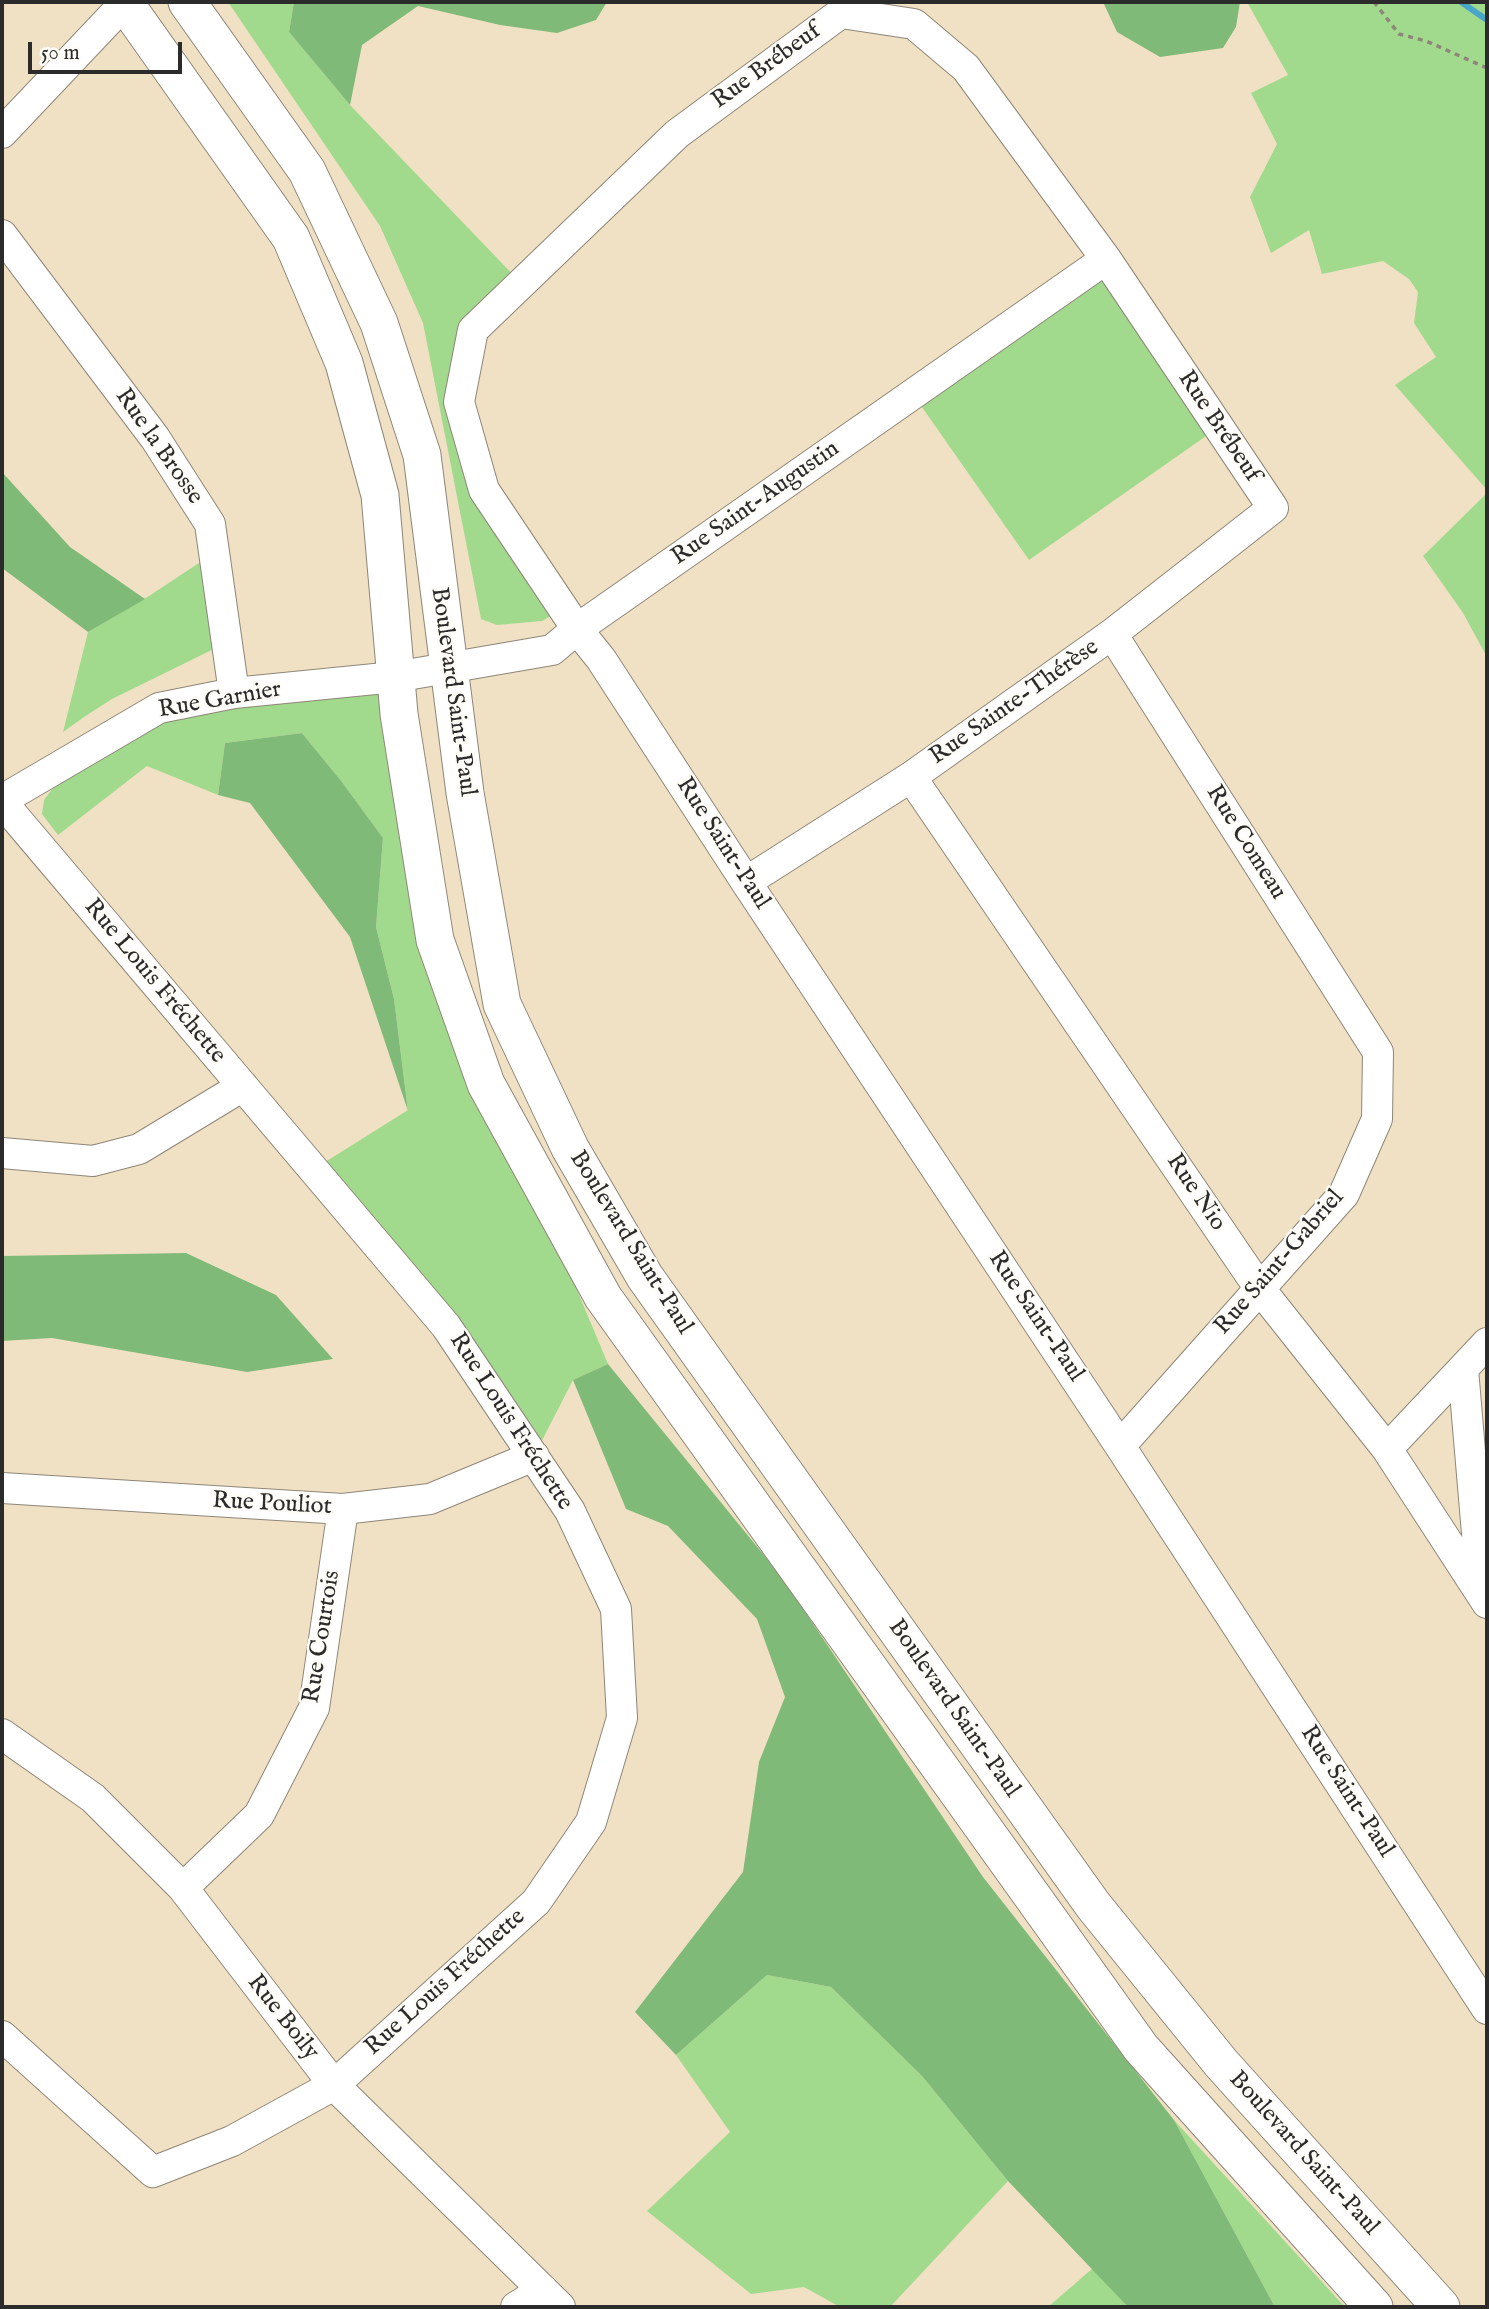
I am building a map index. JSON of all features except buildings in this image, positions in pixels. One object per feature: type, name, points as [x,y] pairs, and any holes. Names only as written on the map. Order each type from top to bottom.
[{"type":"main road","name":"Boulevard Saint-Paul","points":[[124,2],[291,238],[344,363],[380,495],[386,678],[435,940],[486,1084],[603,1297],[1140,2048],[1374,2307]]},
{"type":"main road","name":"Boulevard Saint-Paul","points":[[187,2],[307,171],[379,323],[422,455],[465,793],[502,1004],[570,1148],[645,1277],[1093,1905],[1221,2063],[1441,2307]]},
{"type":"street","points":[[2,133],[124,2]]},
{"type":"street","name":"Rue Brébeuf","points":[[577,629],[484,490],[459,402],[472,330],[677,134],[841,13],[914,24],[966,68],[1106,259],[1273,508]]},
{"type":"street","name":"Rue la Brosse","points":[[2,235],[155,438],[210,524],[234,693]]},
{"type":"street","name":"Rue Saint-Augustin","points":[[386,678],[552,650],[577,629],[1106,259]]},
{"type":"street","name":"Rue Sainte-Thérèse","points":[[747,882],[911,777],[1112,634],[1273,508]]},
{"type":"street","name":"Rue Saint-Paul","points":[[577,629],[601,659],[1121,1446],[1487,2009]]},
{"type":"street","name":"Rue Comeau","points":[[1112,634],[1378,1052]]},
{"type":"street","name":"Rue Garnier","points":[[2,801],[159,708],[234,693],[386,678]]},
{"type":"street","name":"Rue Nio","points":[[911,777],[1260,1289],[1387,1449],[1485,1600]]},
{"type":"street","name":"Rue Louis Fréchette","points":[[2,801],[446,1326],[534,1456],[570,1511],[616,1609],[622,1718],[591,1822],[536,1902],[334,2085],[232,2141],[153,2172],[2,2036]]},
{"type":"street","name":"Rue Saint-Gabriel","points":[[1121,1446],[1344,1194],[1377,1119],[1378,1052]]},
{"type":"street","points":[[2,1153],[93,1161],[139,1149],[243,1086]]},
{"type":"street","points":[[1387,1449],[1487,1343]]},
{"type":"street","points":[[1463,1369],[1485,1600]]},
{"type":"street","name":"Rue Pouliot","points":[[2,1488],[343,1509],[430,1499],[534,1456]]},
{"type":"street","name":"Rue Courtois","points":[[183,1888],[259,1815],[314,1708],[343,1509]]},
{"type":"street","name":"Rue Boily","points":[[2,1734],[93,1798],[183,1888],[334,2085],[552,2299]]},
{"type":"street","points":[[516,2307],[552,2299]]},
{"type":"path","points":[[1374,2],[1399,34],[1426,41],[1487,68]]},
{"type":"green space","points":[[228,2],[294,2],[289,32],[350,105],[521,283],[473,330],[459,402],[551,616],[542,621],[497,625],[481,619],[423,323],[380,226]]},
{"type":"green space","points":[[294,2],[607,2],[596,20],[557,33],[500,25],[418,6],[362,45],[350,105],[289,32]]},
{"type":"green space","points":[[1103,2],[1240,2],[1236,27],[1223,48],[1160,57],[1117,32]]},
{"type":"green space","points":[[1247,2],[1487,2],[1487,490],[1395,385],[1436,357],[1414,323],[1418,292],[1409,279],[1383,261],[1322,274],[1309,230],[1271,253],[1250,197],[1277,144],[1251,93],[1288,75]]},
{"type":"green space","points":[[1100,257],[1219,427],[1029,560],[910,390]]},
{"type":"green space","points":[[2,472],[70,547],[145,599],[88,632],[2,568]]},
{"type":"green space","points":[[1487,493],[1487,657],[1463,613],[1423,556]]},
{"type":"green space","points":[[208,557],[224,644],[112,699],[63,732],[88,632]]},
{"type":"green space","points":[[377,688],[393,696],[418,876],[541,1204],[608,1364],[573,1380],[534,1456],[314,1169],[408,1110],[394,999],[376,927],[383,838],[342,782],[302,733],[225,743],[218,795],[147,766],[58,835],[42,814],[44,800],[56,784],[179,712]]},
{"type":"green space","points":[[302,733],[383,838],[376,927],[394,999],[408,1111],[350,937],[250,803],[218,795],[225,743]]},
{"type":"green space","points":[[186,1253],[276,1295],[333,1359],[247,1372],[52,1338],[2,1341],[2,1256]]},
{"type":"green space","points":[[608,1364],[781,1576],[983,1877],[1174,2120],[1275,2307],[1128,2307],[1008,2181],[922,2076],[831,1987],[767,1975],[676,2055],[635,2012],[743,1872],[759,1762],[785,1697],[757,1619],[668,1526],[626,1509],[573,1380]]},
{"type":"green space","points":[[767,1975],[831,1987],[922,2076],[1008,2181],[890,2307],[840,2307],[804,2287],[751,2294],[647,2211],[730,2132],[676,2055]]},
{"type":"green space","points":[[1174,2120],[1345,2307],[1275,2307]]},
{"type":"green space","points":[[1093,2268],[1128,2307],[1048,2307]]},
{"type":"waterway","points":[[1461,2],[1487,20]]}]
